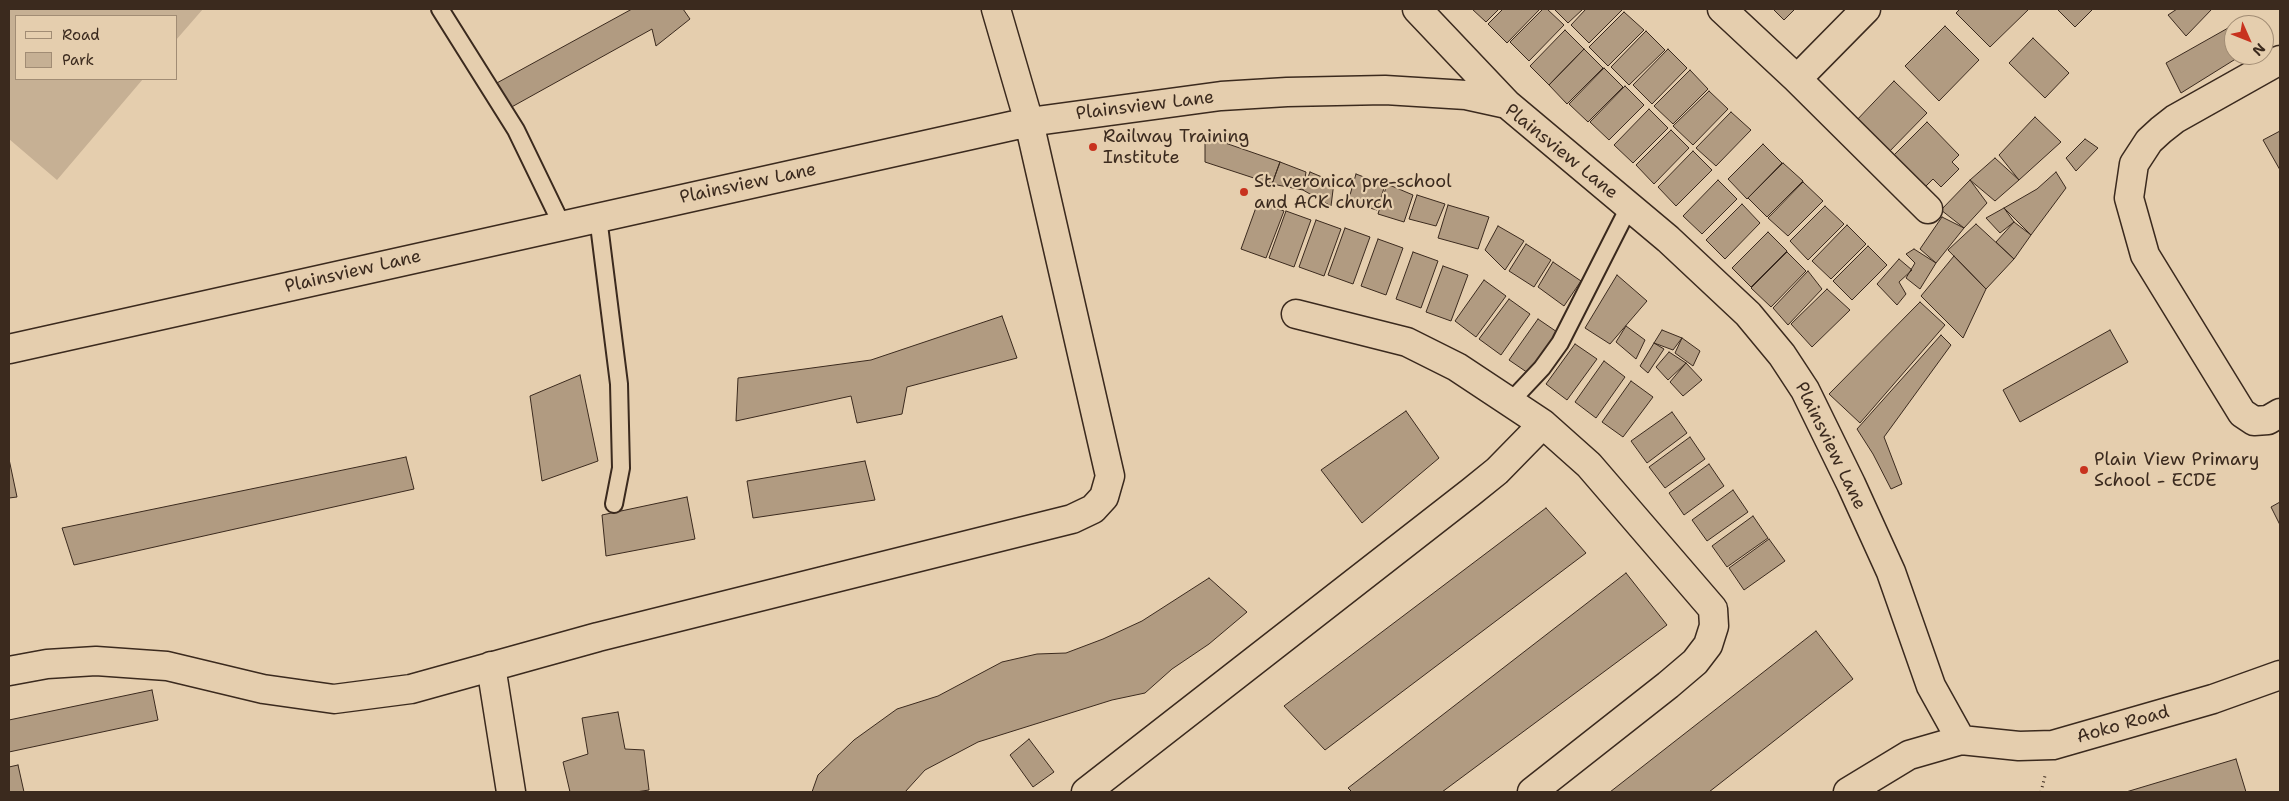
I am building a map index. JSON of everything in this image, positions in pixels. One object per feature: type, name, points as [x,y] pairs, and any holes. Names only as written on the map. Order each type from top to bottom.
[{"type":"street","points":[[9,670],[47,664],[96,660],[166,666],[263,689],[334,699],[411,689],[608,634],[1072,519],[1093,509],[1104,497],[1110,476],[1029,122],[996,9]]},
{"type":"street","points":[[1417,9],[1506,104]]},
{"type":"street","points":[[1722,9],[1797,79],[1928,209]]},
{"type":"street","points":[[1797,79],[1866,9]]},
{"type":"street","points":[[2280,60],[2174,119],[2161,130],[2149,141],[2134,164],[2129,198],[2145,256],[2242,414],[2254,421],[2268,420],[2280,413]]},
{"type":"street","name":"Plainsview Lane","points":[[9,349],[1029,122],[1222,96],[1340,90],[1385,90],[1466,95],[1506,104],[1668,239],[1748,314],[1782,355],[1804,390],[1851,484],[1891,572],[1931,686],[1960,740]]},
{"type":"street","points":[[1296,314],[1407,342],[1458,367],[1511,401],[1543,424],[1589,465],[1712,609],[1714,626],[1708,645],[1695,662],[1668,686],[1532,792]]},
{"type":"street","points":[[1086,792],[1497,471],[1543,424]]},
{"type":"street","points":[[492,666],[511,792]]},
{"type":"street","name":"Aoko Road","points":[[1960,740],[2019,746],[2053,745],[2214,699],[2280,675]]},
{"type":"street","points":[[1848,792],[1910,756],[1960,740]]},
{"type":"lane","points":[[440,9],[516,130],[562,225]]},
{"type":"lane","points":[[1511,401],[1542,368],[1560,343],[1629,207]]},
{"type":"lane","points":[[598,217],[619,384],[621,468],[614,504]]},
{"type":"green space","points":[[9,9],[203,9],[178,38],[178,15],[15,15],[15,80],[142,80],[57,180],[9,139]]},
{"type":"building","points":[[632,9],[683,9],[690,19],[656,46],[652,29],[508,109],[495,84]]},
{"type":"building","points":[[1472,9],[1499,9],[1486,22]]},
{"type":"building","points":[[1503,9],[1540,9],[1507,43],[1488,24]]},
{"type":"building","points":[[1543,9],[1547,9],[1564,25],[1529,61],[1510,42]]},
{"type":"building","points":[[1554,9],[1583,9],[1568,23]]},
{"type":"building","points":[[1586,9],[1623,9],[1589,43],[1571,25]]},
{"type":"building","points":[[1773,9],[1795,9],[1784,20]]},
{"type":"building","points":[[1960,9],[2029,9],[1990,47],[1956,13]]},
{"type":"building","points":[[2057,9],[2093,9],[2075,27]]},
{"type":"building","points":[[2177,9],[2212,9],[2186,36],[2168,15]]},
{"type":"building","points":[[1624,12],[1644,30],[1608,66],[1589,47]]},
{"type":"building","points":[[1945,26],[1979,60],[1939,101],[1905,66]]},
{"type":"building","points":[[1565,30],[1584,49],[1549,85],[1530,66]]},
{"type":"building","points":[[2224,30],[2224,65],[2226,65],[2181,93],[2166,63]]},
{"type":"building","points":[[1646,31],[1665,50],[1629,85],[1611,67]]},
{"type":"building","points":[[2033,38],[2069,73],[2045,98],[2009,63]]},
{"type":"building","points":[[1584,49],[1603,68],[1567,104],[1549,85]]},
{"type":"building","points":[[1668,49],[1687,68],[1652,104],[1633,85]]},
{"type":"building","points":[[1604,68],[1623,87],[1588,122],[1569,104]]},
{"type":"building","points":[[1690,70],[1708,89],[1673,124],[1654,106]]},
{"type":"building","points":[[1894,81],[1927,113],[1886,155],[1854,123]]},
{"type":"building","points":[[1625,86],[1644,105],[1609,140],[1590,122]]},
{"type":"building","points":[[1709,91],[1728,109],[1693,145],[1673,126]]},
{"type":"building","points":[[1649,109],[1668,128],[1633,163],[1614,145]]},
{"type":"building","points":[[1731,112],[1751,130],[1716,166],[1696,148]]},
{"type":"building","points":[[2035,117],[2061,142],[2019,180],[1999,155]]},
{"type":"building","points":[[1927,122],[1959,155],[1952,162],[1959,169],[1941,187],[1933,179],[1924,188],[1892,157]]},
{"type":"building","points":[[1671,130],[1689,148],[1654,184],[1636,165]]},
{"type":"building","points":[[2280,131],[2280,170],[2263,140]]},
{"type":"building","points":[[1205,136],[1280,162],[1272,184],[1205,162]]},
{"type":"building","points":[[2085,139],[2098,148],[2076,171],[2066,158]]},
{"type":"building","points":[[1763,144],[1782,163],[1747,199],[1728,179]]},
{"type":"building","points":[[1693,151],[1712,170],[1676,206],[1658,187]]},
{"type":"building","points":[[1995,158],[2019,180],[1995,201],[1970,180]]},
{"type":"building","points":[[1280,162],[1306,172],[1303,190],[1272,184]]},
{"type":"building","points":[[1783,163],[1803,181],[1767,217],[1748,198]]},
{"type":"building","points":[[1310,172],[1334,182],[1331,206],[1303,190]]},
{"type":"building","points":[[2056,172],[2066,188],[2031,235],[2004,208],[2037,189]]},
{"type":"building","points":[[1356,174],[1385,185],[1377,210],[1348,202]]},
{"type":"building","points":[[1718,180],[1737,199],[1702,234],[1683,216]]},
{"type":"building","points":[[1970,180],[1987,203],[1964,228],[1941,210]]},
{"type":"building","points":[[1803,182],[1823,201],[1788,236],[1768,218]]},
{"type":"building","points":[[1387,184],[1413,195],[1404,222],[1378,214]]},
{"type":"building","points":[[1417,195],[1445,204],[1436,226],[1409,219]]},
{"type":"building","points":[[1258,202],[1284,211],[1266,258],[1241,249]]},
{"type":"building","points":[[1742,204],[1760,223],[1725,259],[1706,240]]},
{"type":"building","points":[[1448,205],[1489,217],[1478,249],[1438,238]]},
{"type":"building","points":[[1825,206],[1844,224],[1808,260],[1790,241]]},
{"type":"building","points":[[2004,208],[2014,222],[2000,233],[1986,218]]},
{"type":"building","points":[[1286,211],[1311,220],[1294,267],[1269,258]]},
{"type":"building","points":[[1942,217],[1964,228],[1936,263],[1920,249]]},
{"type":"building","points":[[1316,220],[1341,229],[1324,276],[1299,267]]},
{"type":"building","points":[[2014,222],[2031,235],[2014,259],[1996,242]]},
{"type":"building","points":[[1976,224],[2014,259],[1986,289],[1948,250]]},
{"type":"building","points":[[1847,225],[1866,244],[1831,279],[1812,261]]},
{"type":"building","points":[[1498,226],[1524,241],[1505,270],[1485,250]]},
{"type":"building","points":[[1345,228],[1370,237],[1353,284],[1328,275]]},
{"type":"building","points":[[1768,232],[1787,251],[1751,287],[1732,268]]},
{"type":"building","points":[[1378,239],[1403,248],[1386,295],[1361,286]]},
{"type":"building","points":[[1526,244],[1551,260],[1534,287],[1509,271]]},
{"type":"building","points":[[1868,246],[1887,265],[1852,300],[1833,281]]},
{"type":"building","points":[[1914,249],[1936,263],[1920,289],[1906,278],[1915,263],[1906,254]]},
{"type":"building","points":[[1413,252],[1438,261],[1421,308],[1396,299]]},
{"type":"building","points":[[1787,252],[1806,271],[1771,307],[1751,288]]},
{"type":"building","points":[[1954,256],[1986,289],[1963,338],[1921,296]]},
{"type":"building","points":[[1899,259],[1912,270],[1899,282],[1906,294],[1897,305],[1877,284]]},
{"type":"building","points":[[1553,262],[1581,281],[1564,306],[1538,287]]},
{"type":"building","points":[[1443,266],[1468,275],[1451,321],[1426,312]]},
{"type":"building","points":[[1808,271],[1822,289],[1788,325],[1773,308]]},
{"type":"building","points":[[1617,275],[1647,301],[1610,344],[1585,328]]},
{"type":"building","points":[[1484,280],[1506,296],[1476,337],[1455,321]]},
{"type":"building","points":[[1827,289],[1850,310],[1812,347],[1791,324]]},
{"type":"building","points":[[1509,299],[1530,314],[1501,355],[1479,339]]},
{"type":"building","points":[[1920,302],[1945,325],[1860,423],[1829,394]]},
{"type":"building","points":[[1002,316],[1017,358],[907,387],[902,414],[857,423],[851,396],[736,421],[738,378],[871,360]]},
{"type":"building","points":[[1538,319],[1560,334],[1531,375],[1509,360]]},
{"type":"building","points":[[1626,326],[1645,340],[1636,359],[1616,342]]},
{"type":"building","points":[[1662,330],[1682,338],[1673,350],[1654,343]]},
{"type":"building","points":[[2110,330],[2128,362],[2020,422],[2003,390]]},
{"type":"building","points":[[1941,335],[1951,345],[1884,437],[1902,484],[1891,489],[1873,454],[1857,429]]},
{"type":"building","points":[[1682,338],[1700,351],[1693,366],[1675,353]]},
{"type":"building","points":[[1654,343],[1664,349],[1648,373],[1640,366]]},
{"type":"building","points":[[1575,344],[1597,359],[1567,400],[1546,384]]},
{"type":"building","points":[[1669,352],[1686,363],[1668,380],[1656,367]]},
{"type":"building","points":[[1604,361],[1625,377],[1596,418],[1575,402]]},
{"type":"building","points":[[1686,363],[1702,380],[1683,396],[1670,382]]},
{"type":"building","points":[[580,375],[598,461],[542,481],[530,396]]},
{"type":"building","points":[[1631,381],[1653,397],[1623,437],[1602,422]]},
{"type":"building","points":[[1406,411],[1439,458],[1362,523],[1321,470]]},
{"type":"building","points":[[1672,412],[1687,433],[1647,463],[1631,441]]},
{"type":"building","points":[[1690,437],[1705,459],[1665,488],[1649,467]]},
{"type":"building","points":[[406,457],[414,489],[74,565],[62,528]]},
{"type":"building","points":[[9,459],[17,497],[9,498]]},
{"type":"building","points":[[865,461],[875,500],[753,518],[747,481]]},
{"type":"building","points":[[1709,464],[1724,486],[1684,515],[1669,493]]},
{"type":"building","points":[[1733,490],[1748,512],[1707,541],[1692,520]]},
{"type":"building","points":[[687,497],[695,539],[606,556],[602,515]]},
{"type":"building","points":[[2280,502],[2280,525],[2271,507]]},
{"type":"building","points":[[1546,508],[1586,553],[1325,750],[1284,706]]},
{"type":"building","points":[[1753,516],[1768,538],[1727,567],[1712,546]]},
{"type":"building","points":[[1769,539],[1785,561],[1744,590],[1729,568]]},
{"type":"building","points":[[1626,573],[1667,625],[1442,792],[1352,792],[1348,788]]},
{"type":"building","points":[[1209,578],[1247,612],[1209,644],[1172,669],[1145,693],[1112,700],[978,742],[925,770],[905,792],[812,792],[818,775],[854,740],[897,709],[938,696],[1002,662],[1037,654],[1066,653],[1103,639],[1142,621]]},
{"type":"building","points":[[1816,631],[1853,679],[1709,792],[1610,792]]},
{"type":"building","points":[[152,690],[158,720],[9,752],[9,720]]},
{"type":"building","points":[[618,712],[625,749],[644,750],[649,790],[636,792],[570,792],[563,762],[588,754],[582,718]]},
{"type":"building","points":[[1029,739],[1054,772],[1033,787],[1010,755]]},
{"type":"building","points":[[2236,759],[2246,792],[2126,792]]},
{"type":"building","points":[[18,765],[24,792],[9,792],[9,767]]},
{"type":"place","name":"Railway Training Institute","points":[[1093,147]]},
{"type":"place","name":"St. veronica pre-school and ACK church","points":[[1244,192]]},
{"type":"place","name":"Plain View Primary School - ECDE","points":[[2084,470]]}]
